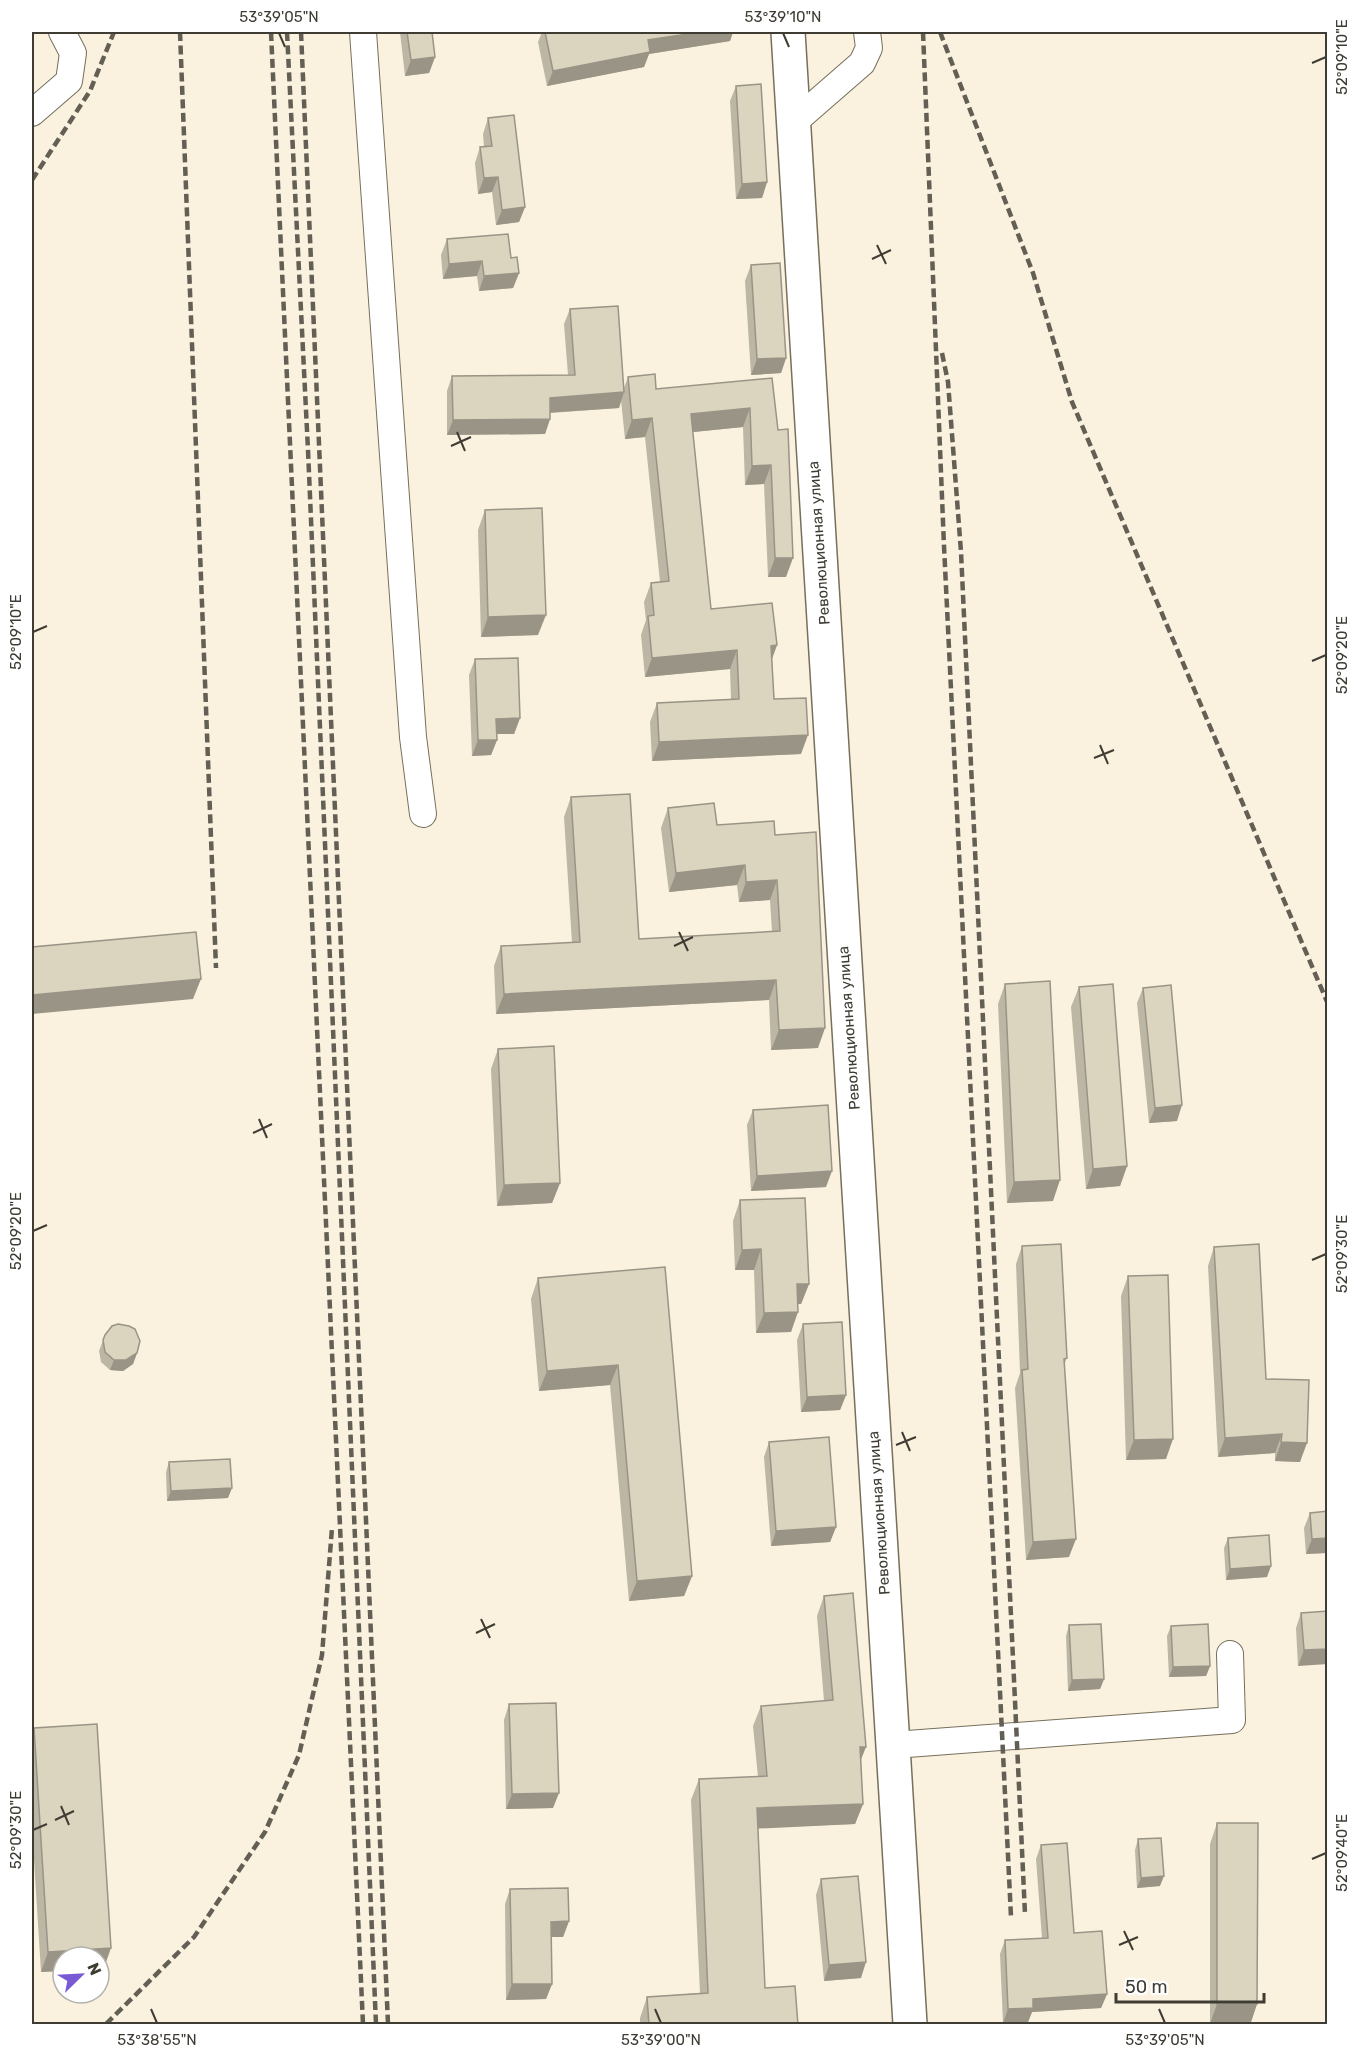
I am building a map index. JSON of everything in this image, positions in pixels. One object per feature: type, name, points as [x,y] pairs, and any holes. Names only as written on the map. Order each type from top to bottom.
[{"type":"main road","name":"Революционная улица","points":[[788,32],[910,2025]]},
{"type":"street","points":[[363,32],[412,737],[423,814]]},
{"type":"street","points":[[793,123],[862,63],[869,48],[867,32]]},
{"type":"street","points":[[32,113],[69,81],[68,42]]},
{"type":"street","points":[[894,1745],[1232,1720],[1230,1654]]},
{"type":"building","points":[[407,32],[432,32],[435,57],[411,60]]},
{"type":"building","points":[[545,32],[701,32],[648,40],[650,52],[553,71]]},
{"type":"building","points":[[761,84],[767,182],[742,184],[736,86]]},
{"type":"building","points":[[514,115],[525,207],[502,210],[498,177],[484,178],[480,147],[492,146],[488,118]]},
{"type":"building","points":[[508,234],[511,258],[517,257],[519,273],[484,276],[482,261],[449,264],[447,239]]},
{"type":"building","points":[[780,263],[786,358],[757,359],[751,265]]},
{"type":"building","points":[[618,306],[624,392],[550,398],[550,419],[453,420],[452,376],[575,375],[570,309]]},
{"type":"building","points":[[655,374],[656,389],[772,378],[778,430],[788,429],[793,558],[775,558],[771,465],[752,466],[750,408],[691,414],[711,609],[772,603],[777,645],[771,646],[774,699],[806,698],[808,735],[659,742],[657,703],[739,699],[737,650],[652,658],[648,616],[654,615],[651,583],[669,581],[652,418],[632,420],[628,377]]},
{"type":"building","points":[[542,508],[546,615],[488,617],[485,510]]},
{"type":"building","points":[[518,658],[520,718],[496,719],[497,740],[478,740],[475,659]]},
{"type":"building","points":[[630,794],[639,939],[780,931],[777,880],[746,882],[745,865],[676,873],[668,808],[714,803],[717,825],[774,821],[775,835],[816,832],[825,1028],[779,1030],[776,980],[504,994],[501,946],[580,942],[571,797]]},
{"type":"building","points":[[196,932],[201,979],[32,995],[32,947]]},
{"type":"building","points":[[1050,981],[1060,1180],[1014,1182],[1005,984]]},
{"type":"building","points":[[1113,984],[1127,1166],[1093,1169],[1079,987]]},
{"type":"building","points":[[1171,985],[1182,1105],[1155,1108],[1143,988]]},
{"type":"building","points":[[554,1046],[560,1183],[504,1185],[498,1049]]},
{"type":"building","points":[[828,1105],[832,1171],[757,1176],[753,1110]]},
{"type":"building","points":[[805,1198],[809,1284],[797,1284],[798,1312],[764,1313],[761,1249],[742,1250],[740,1200]]},
{"type":"building","points":[[1061,1244],[1067,1358],[1064,1359],[1076,1539],[1033,1542],[1022,1370],[1028,1369],[1022,1246]]},
{"type":"building","points":[[1259,1244],[1266,1379],[1309,1380],[1307,1443],[1281,1442],[1282,1434],[1225,1438],[1214,1247]]},
{"type":"building","points":[[665,1267],[692,1576],[637,1581],[618,1365],[547,1371],[538,1278]]},
{"type":"building","points":[[1168,1275],[1173,1439],[1134,1440],[1128,1276]]},
{"type":"building","points":[[842,1322],[846,1395],[807,1397],[803,1324]]},
{"type":"building","points":[[118,1324],[135,1329],[140,1341],[137,1353],[126,1360],[114,1360],[105,1352],[103,1340],[105,1335],[112,1326]]},
{"type":"building","points":[[829,1437],[836,1527],[776,1531],[769,1442]]},
{"type":"building","points":[[230,1459],[232,1488],[171,1491],[169,1462]]},
{"type":"building","points":[[1328,1511],[1328,1538],[1312,1539],[1310,1513]]},
{"type":"building","points":[[1269,1535],[1271,1566],[1230,1569],[1228,1538]]},
{"type":"building","points":[[853,1593],[866,1747],[860,1747],[863,1804],[757,1808],[765,1988],[795,1986],[798,2025],[649,2025],[647,1997],[708,1993],[699,1779],[767,1776],[761,1706],[833,1700],[824,1596]]},
{"type":"building","points":[[1328,1611],[1328,1649],[1304,1650],[1301,1613]]},
{"type":"building","points":[[1101,1624],[1104,1679],[1072,1680],[1069,1625]]},
{"type":"building","points":[[1208,1624],[1210,1666],[1173,1667],[1171,1626]]},
{"type":"building","points":[[556,1703],[559,1793],[512,1794],[509,1704]]},
{"type":"building","points":[[97,1724],[111,1945],[51,1945],[51,1952],[48,1952],[34,1728]]},
{"type":"building","points":[[1217,1823],[1258,1823],[1257,2004],[1217,2004]]},
{"type":"building","points":[[1161,1838],[1164,1876],[1141,1878],[1138,1839]]},
{"type":"building","points":[[1067,1843],[1074,1933],[1102,1931],[1107,1994],[1033,1999],[1033,2008],[1008,2009],[1005,1940],[1048,1938],[1041,1845]]},
{"type":"building","points":[[858,1876],[866,1962],[829,1965],[821,1879]]},
{"type":"building","points":[[568,1888],[569,1921],[551,1922],[552,1984],[512,1984],[510,1889]]},
{"type":"railway","points":[[32,180],[90,91],[114,32]]},
{"type":"railway","points":[[180,32],[216,968]]},
{"type":"railway","points":[[271,32],[363,2024]]},
{"type":"railway","points":[[287,32],[308,450],[376,2024]]},
{"type":"railway","points":[[301,32],[388,2024]]},
{"type":"railway","points":[[923,32],[944,546],[1011,1917]]},
{"type":"railway","points":[[940,32],[1033,273],[1072,402],[1328,1004]]},
{"type":"railway","points":[[942,353],[948,382],[961,552],[1025,1914]]},
{"type":"railway","points":[[106,2024],[194,1937],[265,1832],[299,1755],[322,1655],[332,1528]]}]
